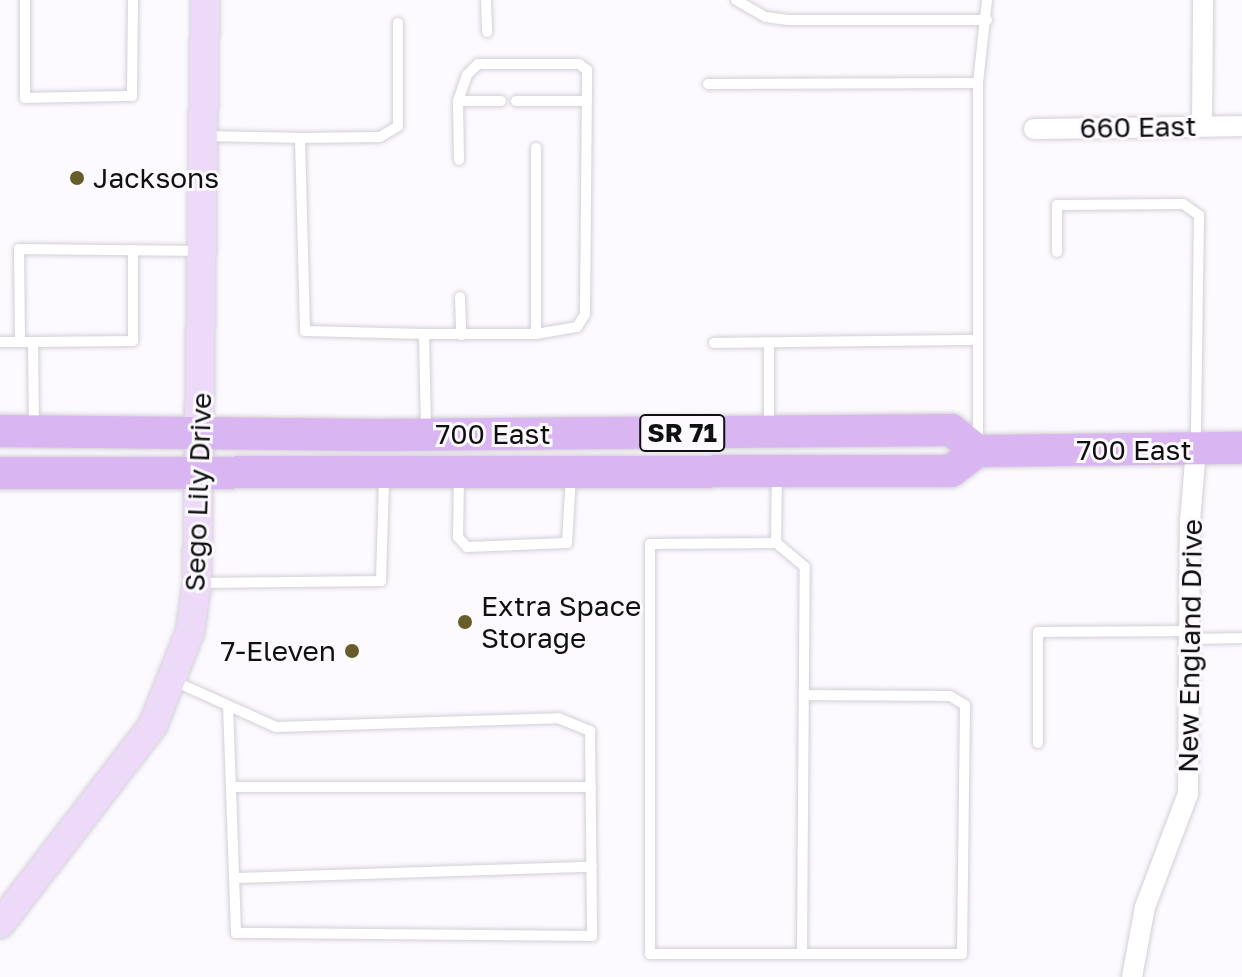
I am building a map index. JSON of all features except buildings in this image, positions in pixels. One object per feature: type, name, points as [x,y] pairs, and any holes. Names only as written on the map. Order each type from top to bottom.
[{"type":"main road","name":"Sego Lily Drive","points":[[0,924],[125,767],[174,681],[190,632],[197,583],[205,0]]},
{"type":"main road","name":"700 East","points":[[0,431],[426,435],[951,430],[978,451]]},
{"type":"main road","name":"700 East","points":[[0,473],[199,476],[951,471],[978,451],[1242,448]]},
{"type":"street","points":[[1202,126],[1203,0]]},
{"type":"street","name":"660 East","points":[[1034,129],[1242,126]]},
{"type":"street","name":"New England Drive","points":[[1132,977],[1145,907],[1188,794],[1190,521],[1196,449]]},
{"type":"lane","points":[[25,0],[25,98],[132,96],[133,0]]},
{"type":"lane","points":[[486,0],[487,32]]},
{"type":"lane","points":[[736,0],[766,17],[788,20],[987,20]]},
{"type":"lane","points":[[978,451],[978,83],[987,0]]},
{"type":"lane","points":[[204,136],[380,137],[398,126],[398,23]]},
{"type":"lane","points":[[300,138],[305,331],[536,334],[577,327],[585,314],[587,70],[579,64],[478,64],[467,75],[458,101],[459,160]]},
{"type":"lane","points":[[708,84],[978,83]]},
{"type":"lane","points":[[458,101],[501,101]]},
{"type":"lane","points":[[516,101],[587,101]]},
{"type":"lane","points":[[536,148],[536,334]]},
{"type":"lane","points":[[1057,252],[1057,205],[1183,204],[1199,215],[1196,449]]},
{"type":"lane","points":[[20,342],[19,249],[203,251]]},
{"type":"lane","points":[[0,342],[133,341],[133,250]]},
{"type":"lane","points":[[460,297],[461,335]]},
{"type":"lane","points":[[424,334],[426,435]]},
{"type":"lane","points":[[714,343],[978,340]]},
{"type":"lane","points":[[33,342],[35,431]]},
{"type":"lane","points":[[769,342],[769,432]]},
{"type":"lane","points":[[776,543],[777,472]]},
{"type":"lane","points":[[459,474],[458,537],[467,547],[567,543],[571,473]]},
{"type":"lane","points":[[197,583],[381,581],[384,475]]},
{"type":"lane","points":[[802,954],[804,695],[805,598],[805,567],[776,543],[650,544],[650,954],[802,954],[962,954],[965,705],[950,696],[804,695]]},
{"type":"lane","points":[[1038,743],[1038,632],[1242,638]]},
{"type":"lane","points":[[174,681],[276,727],[558,718],[590,731],[592,936],[236,933],[228,706]]},
{"type":"lane","points":[[231,787],[591,787]]},
{"type":"lane","points":[[234,878],[592,867]]},
{"type":"place","name":"Jacksons","points":[[77,178]]},
{"type":"place","name":"Extra Space Storage","points":[[465,622]]},
{"type":"place","name":"7-Eleven","points":[[352,651]]}]
